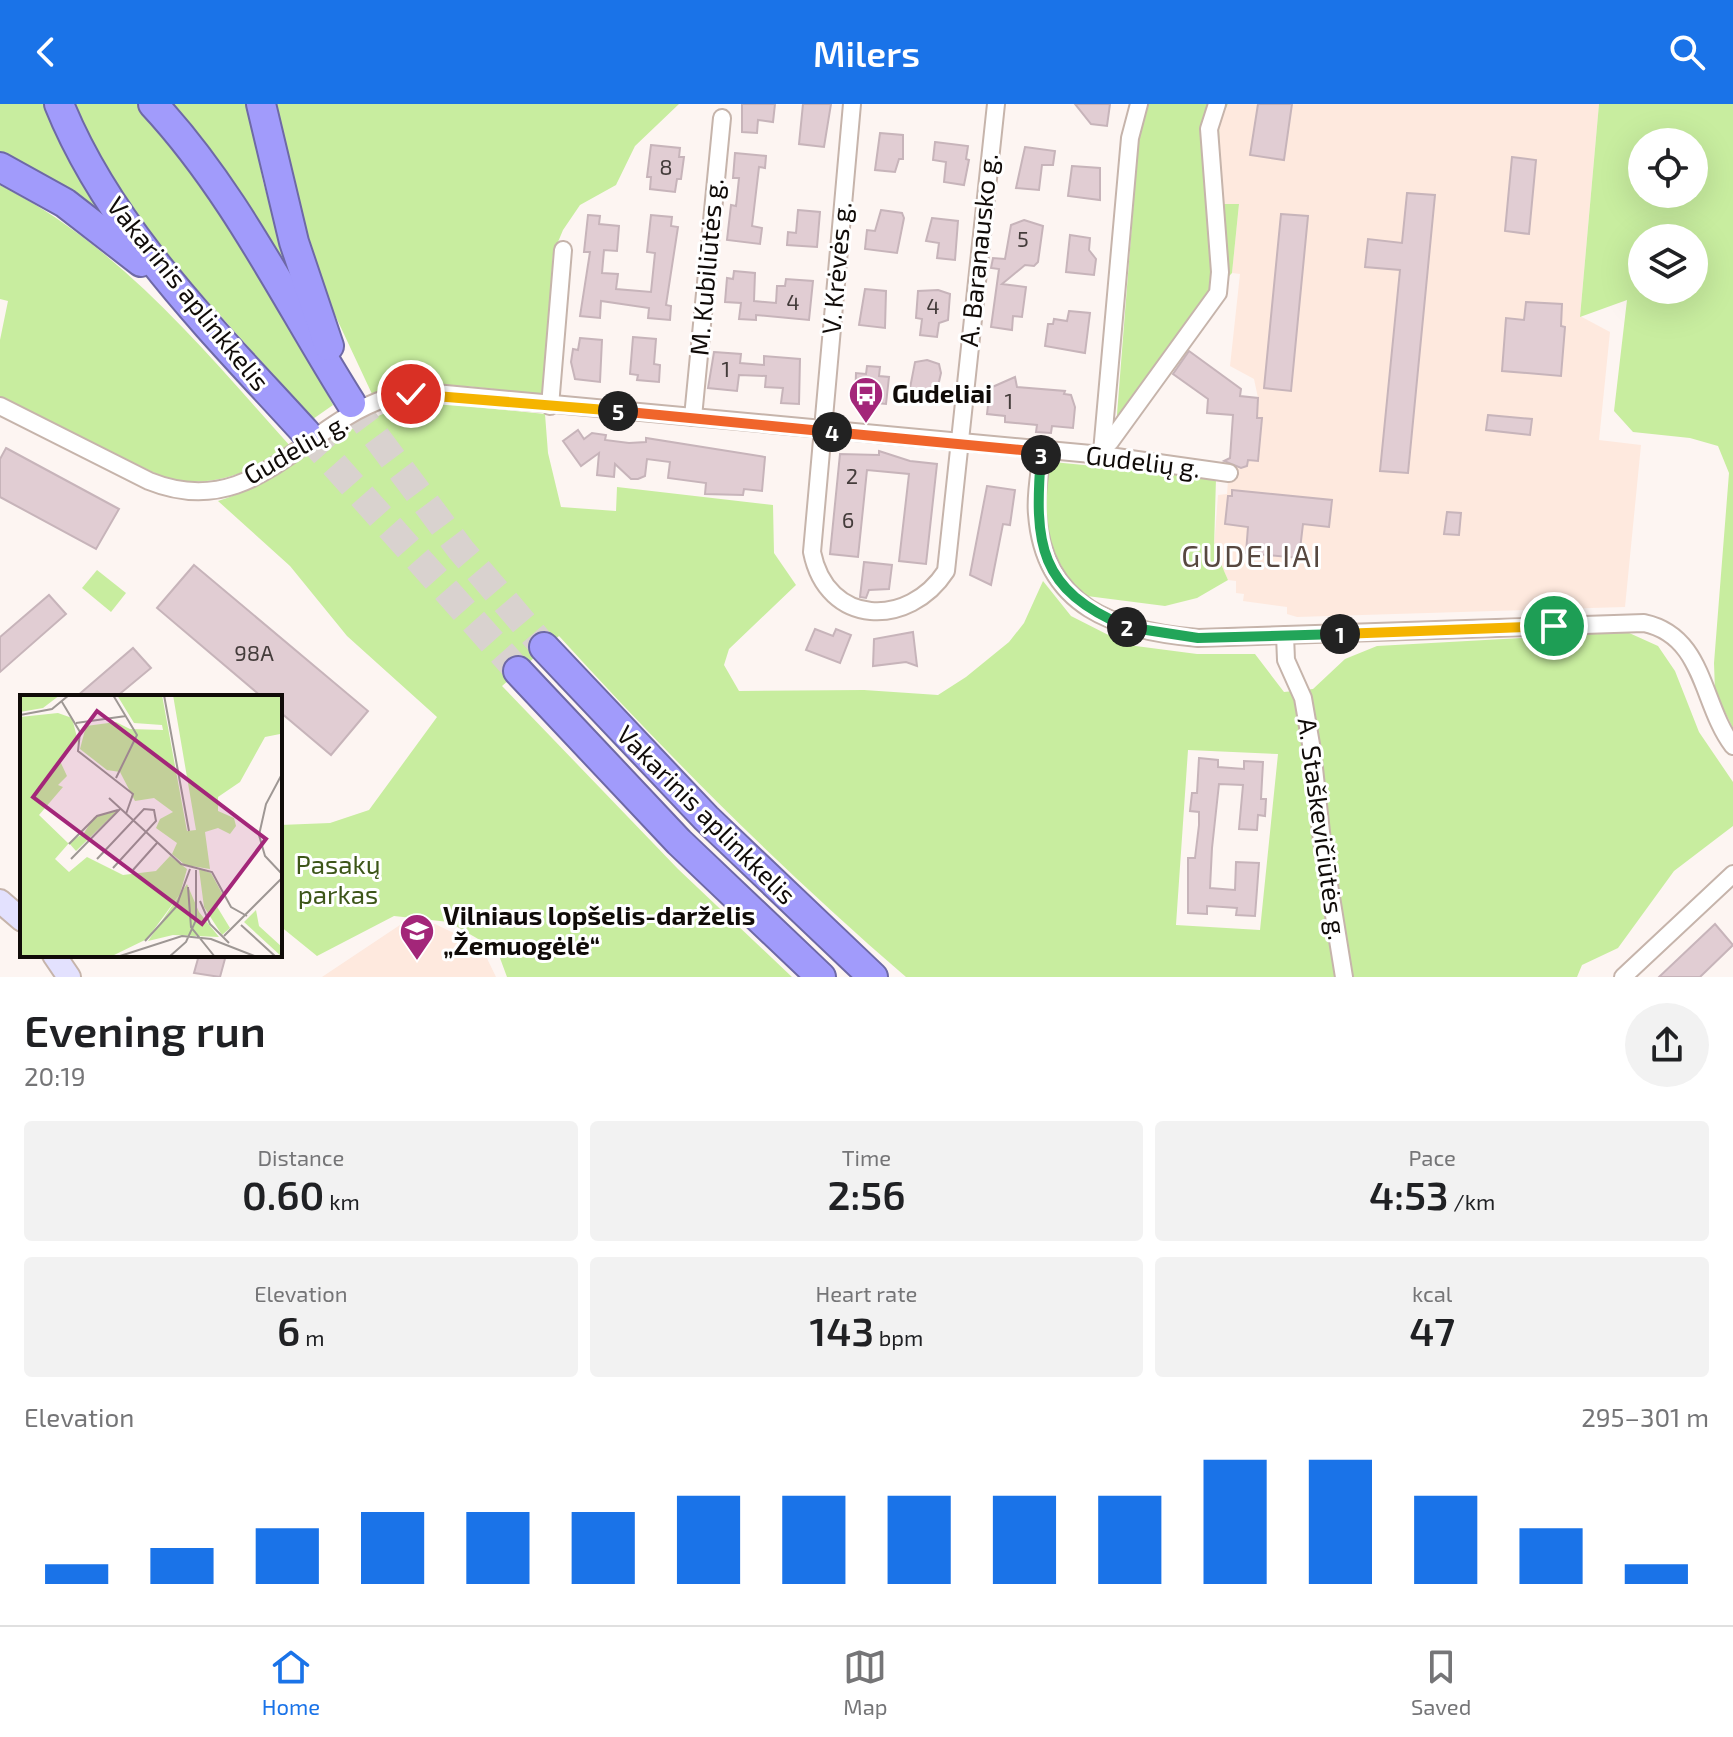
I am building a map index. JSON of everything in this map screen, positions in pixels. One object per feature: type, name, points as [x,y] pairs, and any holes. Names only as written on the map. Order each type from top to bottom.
[{"type":"highway","name":"Vakarinis aplinkkelis","points":[[59,104],[103,190],[209,326],[306,433]]},
{"type":"highway","points":[[153,104],[196,153],[237,213],[351,403],[294,242],[261,104]]},
{"type":"highway","points":[[0,167],[65,203],[125,247],[209,326]]},
{"type":"highway","name":"Vakarinis aplinkkelis","points":[[544,647],[696,808],[873,977]]},
{"type":"highway","name":"Vakarinis aplinkkelis","points":[[518,671],[679,842],[821,977]]},
{"type":"street","name":"V. Krėvės g.","points":[[852,104],[812,552],[825,584],[845,604],[874,611],[899,610],[934,590],[946,571],[957,445]]},
{"type":"street","name":"A. Baranausko g.","points":[[957,445],[996,104]]},
{"type":"street","points":[[1102,449],[1130,138],[1139,104]]},
{"type":"street","points":[[1102,449],[1129,419],[1218,293],[1209,129],[1217,104]]},
{"type":"street","name":"M. Kubiliūtės g.","points":[[693,417],[722,118]]},
{"type":"street","points":[[550,406],[563,250]]},
{"type":"street","name":"Gudelių g.","points":[[0,406],[149,481],[171,490],[193,492],[244,482],[269,470],[385,399],[435,393],[957,445],[1042,452],[1102,449],[1229,473]]},
{"type":"street","points":[[1042,452],[1036,511],[1041,541],[1059,581],[1080,603],[1096,614],[1131,629],[1198,638],[1644,623],[1660,627],[1690,653],[1721,726],[1733,746]]},
{"type":"street","name":"A. Staškevičiūtės g.","points":[[1285,635],[1286,660],[1303,698],[1312,750],[1322,841],[1344,977]]},
{"type":"street","points":[[1623,977],[1733,874]]},
{"type":"street","points":[[0,901],[20,918]]},
{"type":"street","points":[[55,957],[69,977]]},
{"type":"shaded area","points":[[1228,104],[1599,104],[1580,316],[1610,332],[1599,440],[1641,445],[1625,607],[1297,617],[1287,614],[1287,607],[1243,601],[1244,594],[1236,593],[1236,581],[1228,580],[1214,548],[1218,495],[1227,494],[1229,467],[1247,466],[1244,459],[1258,460],[1262,419],[1252,417],[1257,412],[1258,398],[1254,379],[1230,366],[1240,274],[1232,273],[1239,205],[1221,204],[1219,122]]},
{"type":"shaded area","name":"Vilniaus lopšelis-darželis „Žemuogėlė“","points":[[403,923],[435,924],[481,946],[496,977],[322,977]]},
{"type":"green space","points":[[0,104],[51,104],[119,229],[0,155]]},
{"type":"green space","points":[[72,104],[137,104],[167,137],[246,247],[333,405],[313,419],[166,255],[109,179]]},
{"type":"green space","points":[[171,104],[248,104],[263,182],[295,293],[228,177]]},
{"type":"green space","points":[[273,104],[679,104],[635,146],[616,185],[580,205],[563,230],[553,254],[543,394],[435,385],[372,394],[328,300],[309,249]]},
{"type":"green space","points":[[1148,104],[1228,104],[1219,122],[1221,204],[1239,204],[1232,273],[1212,294],[1116,427],[1139,134]]},
{"type":"green space","points":[[1599,104],[1733,104],[1733,728],[1715,692],[1714,663],[1729,473],[1718,446],[1690,438],[1633,432],[1614,411],[1627,300],[1580,317]]},
{"type":"green space","points":[[0,185],[84,238],[121,269],[191,337],[291,447],[233,476],[203,481],[169,480],[0,397],[0,340],[8,301],[0,299]]},
{"type":"green space","name":"Pasakų parkas","points":[[425,402],[545,414],[548,453],[561,507],[616,511],[617,487],[773,505],[774,553],[796,585],[729,649],[724,665],[739,691],[864,690],[938,695],[1009,642],[1024,623],[1043,581],[1071,616],[1128,645],[1197,654],[1255,654],[1284,692],[1313,689],[1345,659],[1377,646],[1627,632],[1658,646],[1675,671],[1699,732],[1733,782],[1733,826],[1674,871],[1618,948],[1582,965],[1577,977],[906,977],[815,896],[728,812],[559,636],[502,686],[678,869],[792,977],[507,977],[497,950],[449,922],[394,916],[317,956],[282,928],[282,825],[330,823],[369,810],[437,717],[347,636],[290,566],[218,501],[270,478],[370,419]],"holes":[[[1188,750],[1278,754],[1260,930],[1176,925]]]},
{"type":"green space","points":[[1053,462],[1216,478],[1214,548],[1228,580],[1197,598],[1165,606],[1087,596],[1069,579],[1051,548],[1045,519],[1047,467]]},
{"type":"green space","points":[[97,570],[126,593],[111,612],[82,588]]},
{"type":"building","points":[[742,104],[775,104],[773,122],[758,120],[757,133],[742,132]]},
{"type":"building","points":[[803,104],[831,104],[824,147],[799,144]]},
{"type":"building","points":[[1075,104],[1110,104],[1107,126],[1091,124]]},
{"type":"building","points":[[1258,104],[1292,104],[1284,160],[1250,155]]},
{"type":"building","points":[[880,133],[903,135],[903,159],[899,159],[895,172],[875,170]]},
{"type":"building","points":[[935,142],[968,146],[966,159],[969,160],[964,185],[944,182],[946,162],[933,160]]},
{"type":"building","points":[[651,145],[680,148],[679,157],[684,157],[681,179],[677,179],[675,192],[650,189],[651,177],[647,177]]},
{"type":"building","points":[[1025,147],[1055,151],[1053,165],[1042,165],[1039,190],[1016,188]]},
{"type":"building","points":[[735,153],[766,156],[765,168],[759,167],[752,226],[762,228],[760,244],[727,240],[731,205],[736,206],[739,178],[733,178]]},
{"type":"building","points":[[1512,157],[1536,160],[1529,234],[1505,231]]},
{"type":"building","points":[[1072,166],[1100,168],[1100,200],[1068,196]]},
{"type":"building","points":[[1407,193],[1435,195],[1408,473],[1380,471],[1400,270],[1365,267],[1368,239],[1402,243]]},
{"type":"building","points":[[798,210],[820,212],[817,247],[787,245],[788,232],[796,233]]},
{"type":"building","points":[[881,210],[902,213],[904,218],[897,253],[865,249],[867,230],[875,231]]},
{"type":"building","points":[[1281,214],[1308,216],[1291,391],[1264,388]]},
{"type":"building","points":[[588,215],[600,216],[599,224],[619,226],[617,251],[604,250],[602,273],[618,274],[616,289],[651,292],[655,253],[647,252],[651,215],[672,217],[671,226],[678,227],[666,305],[671,306],[670,320],[648,318],[649,308],[601,301],[600,318],[580,316],[590,252],[584,252]]},
{"type":"building","points":[[932,218],[958,221],[955,260],[937,258],[939,243],[926,241]]},
{"type":"building","points":[[1024,220],[1043,226],[1038,262],[1034,266],[1025,265],[1002,284],[1026,287],[1022,317],[1013,316],[1012,330],[991,327],[999,269],[991,268],[993,258],[1005,259],[1011,225]]},
{"type":"building","points":[[1070,235],[1090,238],[1089,250],[1096,259],[1094,275],[1066,272]]},
{"type":"building","points":[[734,271],[755,273],[754,301],[776,303],[777,286],[785,286],[786,279],[813,281],[809,320],[756,315],[756,320],[739,319],[741,303],[725,302],[727,278],[733,279]]},
{"type":"building","points":[[865,289],[886,291],[885,328],[859,325]]},
{"type":"building","points":[[938,290],[950,294],[948,320],[939,323],[937,337],[920,335],[922,319],[916,318],[918,291]]},
{"type":"building","points":[[1526,302],[1562,304],[1561,326],[1565,327],[1561,376],[1502,371],[1506,318],[1524,320]]},
{"type":"building","points":[[1069,311],[1090,313],[1085,353],[1045,346],[1048,324],[1053,324],[1054,319],[1067,321]]},
{"type":"building","points":[[633,337],[656,339],[654,364],[660,365],[659,382],[637,380],[638,375],[630,374]]},
{"type":"building","points":[[580,338],[602,340],[600,382],[575,379],[571,362],[573,349],[578,350]]},
{"type":"building","points":[[1189,351],[1241,389],[1240,396],[1258,398],[1257,418],[1262,418],[1258,461],[1248,460],[1247,466],[1241,468],[1224,461],[1230,458],[1233,415],[1207,413],[1208,399],[1173,374]]},
{"type":"building","points":[[714,352],[741,354],[740,363],[764,365],[764,356],[800,359],[799,404],[781,403],[783,388],[765,387],[766,376],[739,375],[737,391],[708,388]]},
{"type":"building","points":[[927,360],[939,364],[941,373],[935,399],[923,401],[912,397],[910,388],[915,362]]},
{"type":"building","points":[[867,366],[880,367],[879,376],[889,377],[886,404],[855,401],[856,373],[866,374]]},
{"type":"building","points":[[1015,377],[1017,387],[1065,391],[1064,394],[1071,395],[1075,407],[1073,428],[1052,426],[1051,433],[1036,432],[1037,425],[1005,422],[1005,416],[987,414],[990,388]]},
{"type":"building","points":[[1488,415],[1532,419],[1530,435],[1486,430]]},
{"type":"building","points":[[578,430],[584,439],[592,433],[606,435],[605,440],[629,443],[646,442],[646,438],[765,457],[762,491],[744,489],[743,495],[705,494],[706,483],[668,478],[670,462],[647,459],[645,476],[638,479],[631,479],[615,464],[614,477],[597,475],[599,453],[581,466],[563,441]]},
{"type":"building","points":[[6,448],[119,509],[96,549],[0,497],[0,459]]},
{"type":"building","points":[[879,451],[910,461],[937,464],[926,564],[899,561],[909,474],[867,470],[858,557],[830,554],[840,454],[879,455]]},
{"type":"building","points":[[987,486],[1015,490],[1010,525],[1003,524],[991,585],[970,575]]},
{"type":"building","points":[[1232,490],[1332,500],[1329,527],[1303,524],[1299,558],[1246,553],[1248,527],[1225,524],[1228,496],[1232,496]]},
{"type":"building","points":[[1447,512],[1461,513],[1459,535],[1444,534]]},
{"type":"building","points":[[864,562],[892,565],[889,589],[869,590],[866,598],[860,597]]},
{"type":"building","points":[[194,565],[368,711],[331,755],[282,714],[282,695],[260,695],[157,608]]},
{"type":"building","points":[[49,595],[66,614],[0,672],[0,637]]},
{"type":"building","points":[[815,629],[833,636],[836,629],[851,635],[840,663],[806,650]]},
{"type":"building","points":[[913,632],[917,666],[906,662],[873,666],[874,639]]},
{"type":"building","points":[[133,648],[151,668],[118,695],[78,695]]},
{"type":"building","points":[[1199,758],[1218,760],[1218,767],[1244,769],[1244,761],[1263,762],[1261,799],[1266,799],[1265,816],[1258,815],[1257,830],[1239,829],[1243,785],[1219,784],[1212,848],[1210,888],[1235,890],[1236,862],[1259,863],[1255,916],[1236,915],[1237,908],[1207,906],[1207,914],[1188,913],[1188,858],[1195,858],[1199,825],[1199,812],[1190,811],[1192,793],[1197,793]]},
{"type":"building","points":[[1715,924],[1733,945],[1700,977],[1659,977]]},
{"type":"building","points":[[198,957],[225,957],[220,977],[194,973]]},
{"type":"tunnel","points":[[351,403],[461,550],[544,647]]},
{"type":"tunnel","points":[[306,433],[518,671]]},
{"type":"place","name":"Gudeliai","points":[[866,425]]},
{"type":"place","name":"Vilniaus lopšelis-darželis „Žemuogėlė“","points":[[417,962]]},
{"type":"district","name":"GUDELIAI","points":[[1252,557]]},
{"type":"route","points":[[411,394],[435,393],[1042,452],[1036,511],[1047,561],[1059,581],[1080,603],[1096,614],[1131,629],[1159,635],[1198,638],[1554,626]]}]
